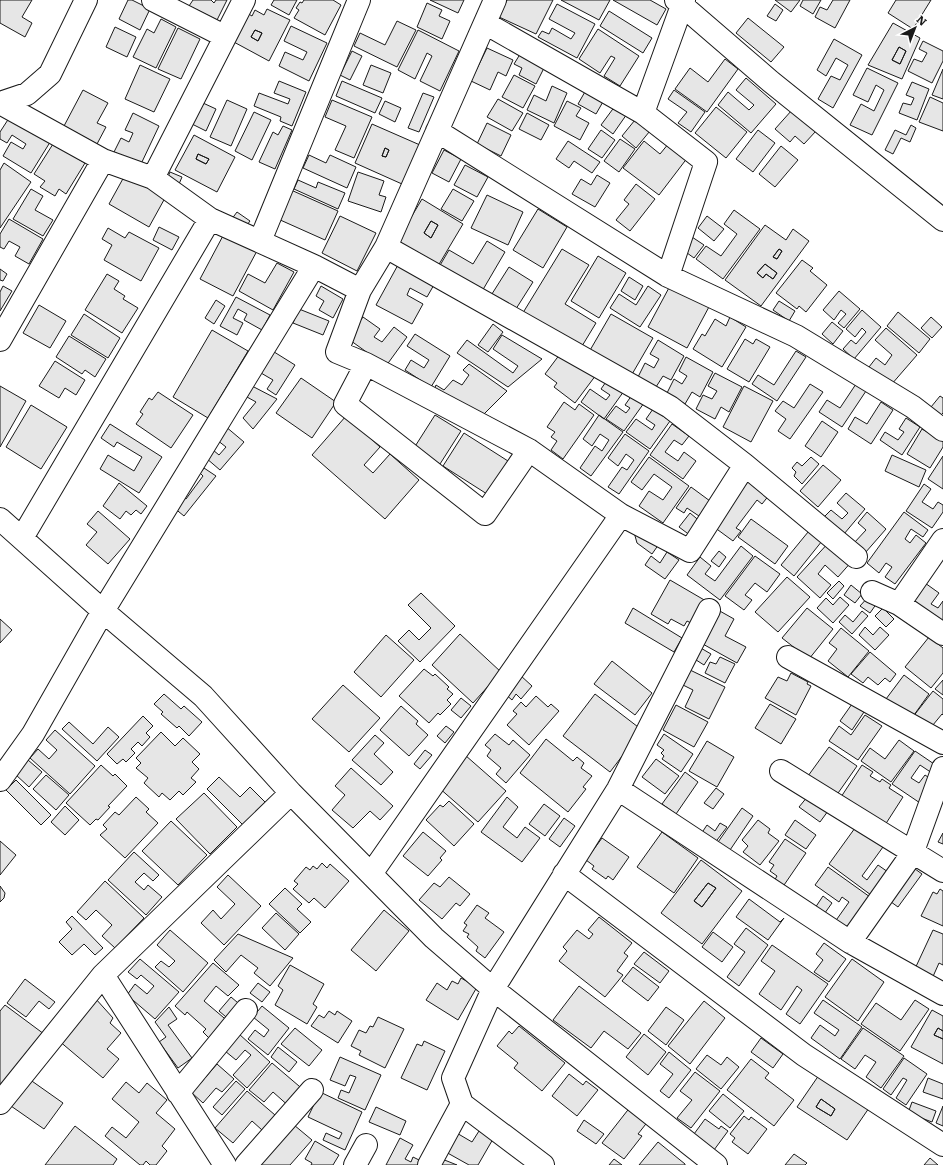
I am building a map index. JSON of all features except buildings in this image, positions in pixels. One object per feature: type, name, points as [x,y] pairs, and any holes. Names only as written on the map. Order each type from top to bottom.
[{"type":"street","points":[[0,103],[27,94],[50,74],[86,0]]},
{"type":"street","points":[[153,0],[224,36]]},
{"type":"street","points":[[153,178],[224,36],[244,0]]},
{"type":"street","points":[[260,241],[359,0]]},
{"type":"street","points":[[495,0],[386,248],[360,290],[337,352],[366,364],[529,450],[621,515],[690,551],[745,465]]},
{"type":"street","points":[[643,113],[681,1],[770,81],[943,220]]},
{"type":"street","points":[[485,23],[643,113],[706,162],[668,276]]},
{"type":"street","points":[[0,103],[103,160],[153,178],[210,219],[314,266],[360,290]]},
{"type":"street","points":[[437,131],[668,276],[796,336],[913,407],[943,430]]},
{"type":"street","points":[[0,340],[103,160]]},
{"type":"street","points":[[22,538],[210,219]]},
{"type":"street","points":[[386,248],[670,407],[745,465],[856,557]]},
{"type":"street","points":[[0,780],[33,734],[103,611],[314,266]]},
{"type":"street","points":[[366,364],[345,404],[485,514],[529,450]]},
{"type":"street","points":[[370,874],[621,515]]},
{"type":"street","points":[[0,519],[103,611],[203,696],[291,793],[434,938],[493,989],[716,1165]]},
{"type":"street","points":[[900,604],[943,540]]},
{"type":"street","points":[[872,592],[900,604],[943,634]]},
{"type":"street","points":[[543,1165],[462,1104],[453,1078],[493,989],[618,789],[709,610]]},
{"type":"street","points":[[788,656],[943,743]]},
{"type":"street","points":[[850,942],[912,854],[943,768]]},
{"type":"street","points":[[781,772],[912,854],[943,871]]},
{"type":"street","points":[[618,789],[850,942],[943,994]]},
{"type":"street","points":[[0,1103],[103,975],[291,793]]},
{"type":"street","points":[[564,874],[804,1055],[943,1145]]},
{"type":"street","points":[[103,975],[225,1165]]},
{"type":"street","points":[[178,1093],[246,1010]]},
{"type":"street","points":[[246,1165],[312,1090]]},
{"type":"street","points":[[429,1165],[462,1104]]},
{"type":"street","points":[[355,1165],[366,1145]]}]
